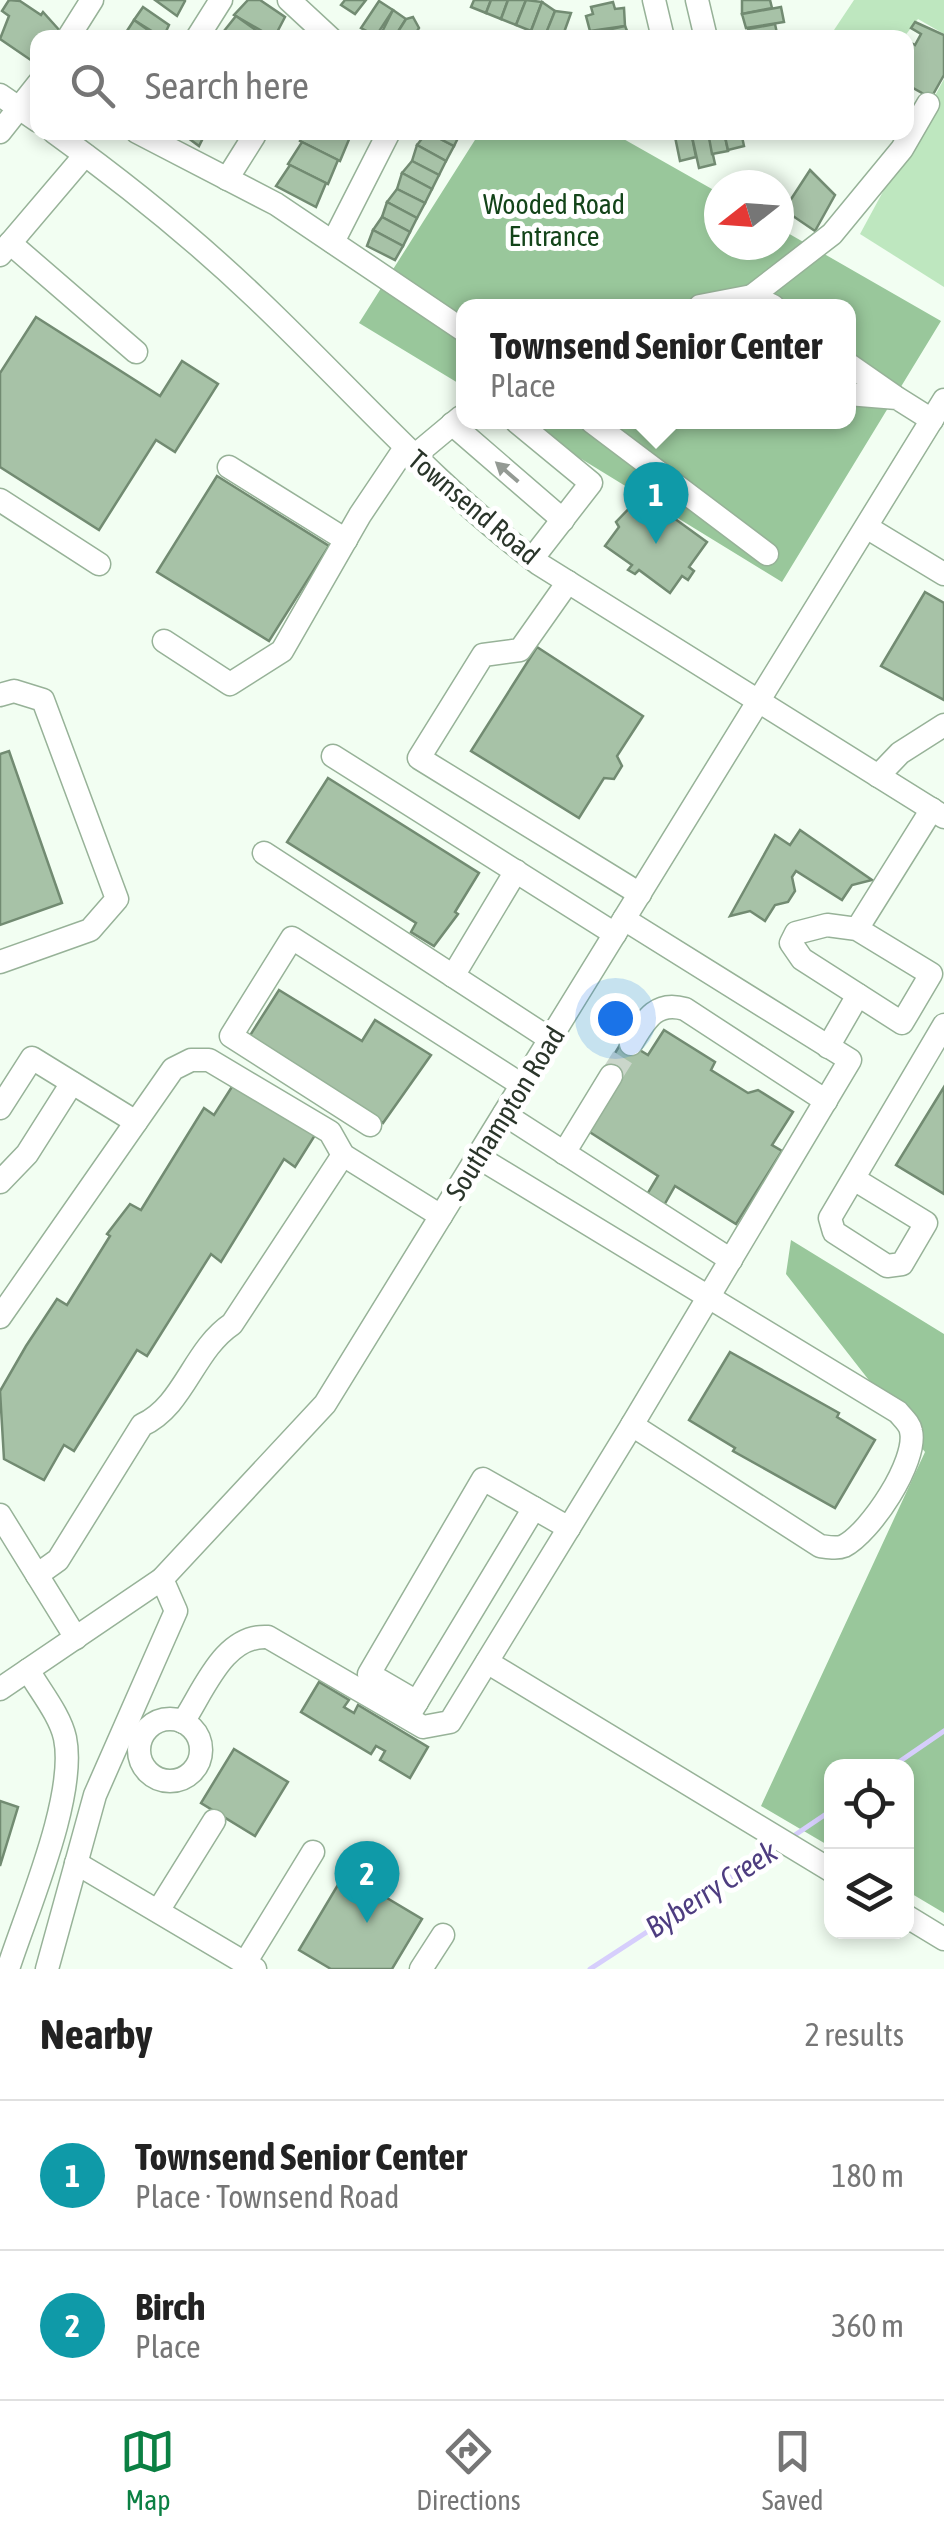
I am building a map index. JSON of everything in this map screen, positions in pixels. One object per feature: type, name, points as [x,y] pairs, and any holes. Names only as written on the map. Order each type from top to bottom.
[{"type":"street","points":[[73,30],[92,0]]},
{"type":"street","points":[[202,30],[221,0]]},
{"type":"street","points":[[289,0],[321,30]]},
{"type":"street","points":[[654,0],[661,30]]},
{"type":"street","points":[[697,0],[704,30]]},
{"type":"street","points":[[914,129],[928,104]]},
{"type":"street","points":[[0,132],[19,108]]},
{"type":"street","name":"Townsend Road","points":[[65,140],[126,184],[255,297],[409,452],[532,559],[938,813]]},
{"type":"street","points":[[152,140],[333,242],[456,325]]},
{"type":"street","points":[[227,179],[251,140]]},
{"type":"street","points":[[333,242],[385,140]]},
{"type":"street","points":[[765,299],[832,234],[908,140]]},
{"type":"street","points":[[85,155],[5,249],[136,352]]},
{"type":"street","points":[[856,370],[897,398]]},
{"type":"street","points":[[856,395],[897,398],[938,410]]},
{"type":"street","name":"Southampton Road","points":[[0,1689],[162,1579],[326,1404],[938,410]]},
{"type":"street","points":[[164,640],[230,684],[282,651],[346,540],[409,452],[456,420]]},
{"type":"street","points":[[468,429],[562,520]]},
{"type":"street","points":[[525,429],[591,483],[532,559]]},
{"type":"street","points":[[601,429],[767,554]]},
{"type":"street","points":[[229,466],[346,540]]},
{"type":"street","points":[[0,500],[98,564]]},
{"type":"street","points":[[868,528],[944,574]]},
{"type":"street","points":[[568,582],[520,650],[483,654],[419,758],[640,894]]},
{"type":"street","points":[[0,695],[14,691],[42,700],[117,899],[90,930],[0,962]]},
{"type":"street","points":[[878,776],[900,753],[944,725]]},
{"type":"street","points":[[333,756],[516,871],[707,971],[850,1060],[632,1425],[569,1528],[486,1662],[450,1722],[424,1728],[412,1710],[368,1674],[483,1478],[569,1528]]},
{"type":"street","points":[[857,929],[938,813]]},
{"type":"street","points":[[264,853],[550,1039]]},
{"type":"street","points":[[453,976],[516,871]]},
{"type":"street","points":[[826,925],[857,929],[930,974],[902,1024],[802,959],[792,942],[796,933],[826,925]]},
{"type":"street","points":[[370,1124],[232,1036],[292,938],[522,1085]]},
{"type":"street","points":[[685,1009],[707,971]]},
{"type":"street","points":[[828,1046],[858,995]]},
{"type":"street","points":[[630,1044],[656,1009],[670,1004],[685,1009],[826,1101]]},
{"type":"street","points":[[854,1178],[944,1025]]},
{"type":"street","points":[[0,1108],[32,1058],[136,1122]]},
{"type":"street","points":[[0,1318],[174,1069],[191,1060],[209,1060],[330,1132],[343,1155],[442,1216]]},
{"type":"street","points":[[564,1152],[612,1076]]},
{"type":"street","points":[[0,1182],[27,1154],[72,1083]]},
{"type":"street","points":[[504,1114],[731,1260]]},
{"type":"street","points":[[37,1575],[58,1560],[142,1425],[161,1416],[210,1338],[232,1324],[343,1155]]},
{"type":"street","points":[[478,1157],[898,1412],[911,1428],[912,1446],[900,1480],[858,1536],[840,1548],[820,1546],[632,1425]]},
{"type":"street","points":[[412,1710],[534,1508]]},
{"type":"street","points":[[0,1514],[76,1638]]},
{"type":"street","points":[[47,1969],[95,1796],[132,1733],[176,1611],[162,1579]]},
{"type":"street","points":[[184,1722],[231,1648],[255,1636],[268,1637],[412,1710]]},
{"type":"street","points":[[486,1662],[824,1865]]},
{"type":"street","points":[[8,1969],[64,1792],[68,1761],[64,1734],[28,1670]]},
{"type":"street","points":[[168,1719],[184,1722],[194,1731],[201,1757],[187,1777],[157,1779],[144,1768],[132,1733],[168,1719]]},
{"type":"street","points":[[158,1911],[214,1821]]},
{"type":"street","points":[[76,1863],[250,1966],[313,1852]]},
{"type":"street","points":[[914,1921],[944,1938]]},
{"type":"street","points":[[421,1969],[443,1935]]},
{"type":"green space","points":[[854,0],[944,0],[944,34],[918,19],[909,30],[834,30]]},
{"type":"green space","points":[[944,79],[944,287],[860,234]]},
{"type":"green space","name":"Wooded Road Entrance","points":[[475,140],[625,140],[704,185],[704,260],[794,260],[794,237],[941,321],[782,582],[532,429],[856,429],[856,299],[456,299],[456,382],[359,323]]},
{"type":"green space","points":[[791,1240],[944,1334],[944,1913],[914,1895],[914,1759],[824,1759],[824,1843],[761,1806],[925,1452],[786,1274]]},
{"type":"building","points":[[9,0],[20,1],[41,15],[43,12],[59,30],[30,30],[30,60],[0,39],[9,16],[2,11]]},
{"type":"building","points":[[155,0],[184,0],[185,1],[177,16]]},
{"type":"building","points":[[248,0],[260,0],[285,17],[278,30],[260,30],[234,15]]},
{"type":"building","points":[[345,0],[366,0],[355,14],[341,5]]},
{"type":"building","points":[[474,0],[491,0],[486,13],[471,7]]},
{"type":"building","points":[[491,0],[508,0],[501,19],[486,13]]},
{"type":"building","points":[[508,0],[526,0],[516,25],[501,19]]},
{"type":"building","points":[[526,0],[542,2],[531,30],[516,25]]},
{"type":"building","points":[[742,0],[770,0],[772,8],[742,14]]},
{"type":"building","points":[[379,1],[393,10],[380,30],[361,28]]},
{"type":"building","points":[[542,2],[555,11],[548,30],[531,30]]},
{"type":"building","points":[[613,2],[615,9],[624,8],[625,26],[590,30],[586,16],[593,14],[591,7]]},
{"type":"building","points":[[143,7],[169,25],[167,30],[150,30],[134,20]]},
{"type":"building","points":[[781,7],[784,22],[746,28],[742,14]]},
{"type":"building","points":[[393,10],[406,19],[399,30],[383,30]]},
{"type":"building","points":[[555,11],[571,13],[565,30],[547,30]]},
{"type":"building","points":[[236,16],[256,30],[225,30]]},
{"type":"building","points":[[413,17],[418,30],[399,30],[406,19]]},
{"type":"building","points":[[134,20],[148,30],[128,30]]},
{"type":"building","points":[[915,22],[944,35],[944,75],[931,98],[914,88],[914,44],[921,34],[911,28]]},
{"type":"building","points":[[775,24],[776,30],[748,30]]},
{"type":"building","points":[[300,140],[349,140],[340,161]]},
{"type":"building","points":[[421,140],[442,140],[454,146],[446,161],[417,145]]},
{"type":"building","points":[[676,140],[693,140],[696,157],[680,161]]},
{"type":"building","points":[[693,140],[710,140],[715,164],[699,168]]},
{"type":"building","points":[[709,140],[726,140],[728,151],[712,154]]},
{"type":"building","points":[[726,140],[743,140],[744,146],[728,150]]},
{"type":"building","points":[[302,142],[338,160],[328,184],[288,164]]},
{"type":"building","points":[[417,145],[446,161],[439,175],[412,161]]},
{"type":"building","points":[[412,161],[439,175],[432,189],[402,173]]},
{"type":"building","points":[[290,165],[326,183],[316,207],[276,186]]},
{"type":"building","points":[[810,170],[835,195],[815,231],[794,217],[794,195]]},
{"type":"building","points":[[402,173],[432,189],[425,203],[397,189]]},
{"type":"building","points":[[397,189],[425,203],[417,218],[387,202]]},
{"type":"building","points":[[387,202],[417,218],[410,232],[382,217]]},
{"type":"building","points":[[382,217],[410,232],[403,246],[373,230]]},
{"type":"building","points":[[373,230],[403,246],[395,260],[367,246]]},
{"type":"building","points":[[36,317],[160,396],[182,361],[218,384],[175,452],[156,440],[99,530],[0,467],[0,373]]},
{"type":"building","points":[[217,476],[329,546],[269,641],[157,572]]},
{"type":"building","points":[[642,495],[707,542],[689,567],[694,571],[688,580],[682,576],[670,593],[639,570],[635,574],[628,570],[632,565],[605,546],[619,527],[616,522]]},
{"type":"building","points":[[925,592],[944,603],[944,700],[881,666]]},
{"type":"building","points":[[537,647],[643,716],[617,756],[622,766],[614,779],[604,778],[579,818],[471,751]]},
{"type":"building","points":[[9,751],[62,903],[0,925],[0,754]]},
{"type":"building","points":[[328,778],[479,873],[455,912],[458,914],[434,946],[411,932],[416,923],[287,842]]},
{"type":"building","points":[[800,830],[872,880],[852,885],[842,900],[796,871],[792,877],[795,891],[788,902],[775,905],[765,921],[750,911],[730,916],[775,835],[790,845]]},
{"type":"building","points":[[279,990],[362,1041],[375,1020],[431,1055],[383,1123],[249,1037]]},
{"type":"building","points":[[664,1030],[715,1062],[711,1070],[748,1093],[758,1090],[793,1112],[772,1145],[782,1151],[736,1224],[675,1186],[663,1207],[646,1196],[658,1176],[588,1131],[604,1071],[623,1040],[648,1055]]},
{"type":"building","points":[[235,1082],[317,1132],[295,1167],[284,1159],[221,1262],[211,1254],[147,1356],[137,1350],[74,1451],[64,1445],[44,1480],[4,1459],[0,1391],[26,1346],[57,1299],[67,1305],[110,1236],[107,1234],[130,1204],[141,1210],[204,1108],[214,1115]]},
{"type":"building","points":[[944,1087],[944,1194],[896,1165]]},
{"type":"building","points":[[730,1352],[839,1413],[837,1417],[875,1440],[835,1508],[733,1451],[735,1448],[689,1420]]},
{"type":"building","points":[[319,1682],[349,1700],[344,1707],[354,1713],[358,1705],[428,1747],[410,1778],[380,1760],[385,1751],[376,1746],[371,1754],[301,1712]]},
{"type":"building","points":[[234,1749],[288,1782],[255,1836],[201,1803]]},
{"type":"building","points":[[0,1801],[18,1807],[0,1866]]},
{"type":"building","points":[[345,1873],[422,1919],[392,1969],[331,1969],[299,1950]]},
{"type":"waterway","name":"Byberry Creek","points":[[903,1759],[944,1731]]},
{"type":"waterway","name":"Byberry Creek","points":[[789,1839],[824,1815]]},
{"type":"waterway","name":"Byberry Creek","points":[[590,1969],[776,1848]]},
{"type":"tunnel","points":[[611,1076],[631,1044]]},
{"type":"place","name":"Townsend Senior Center","points":[[656,544]]},
{"type":"place","name":"Birch","points":[[367,1923]]}]
